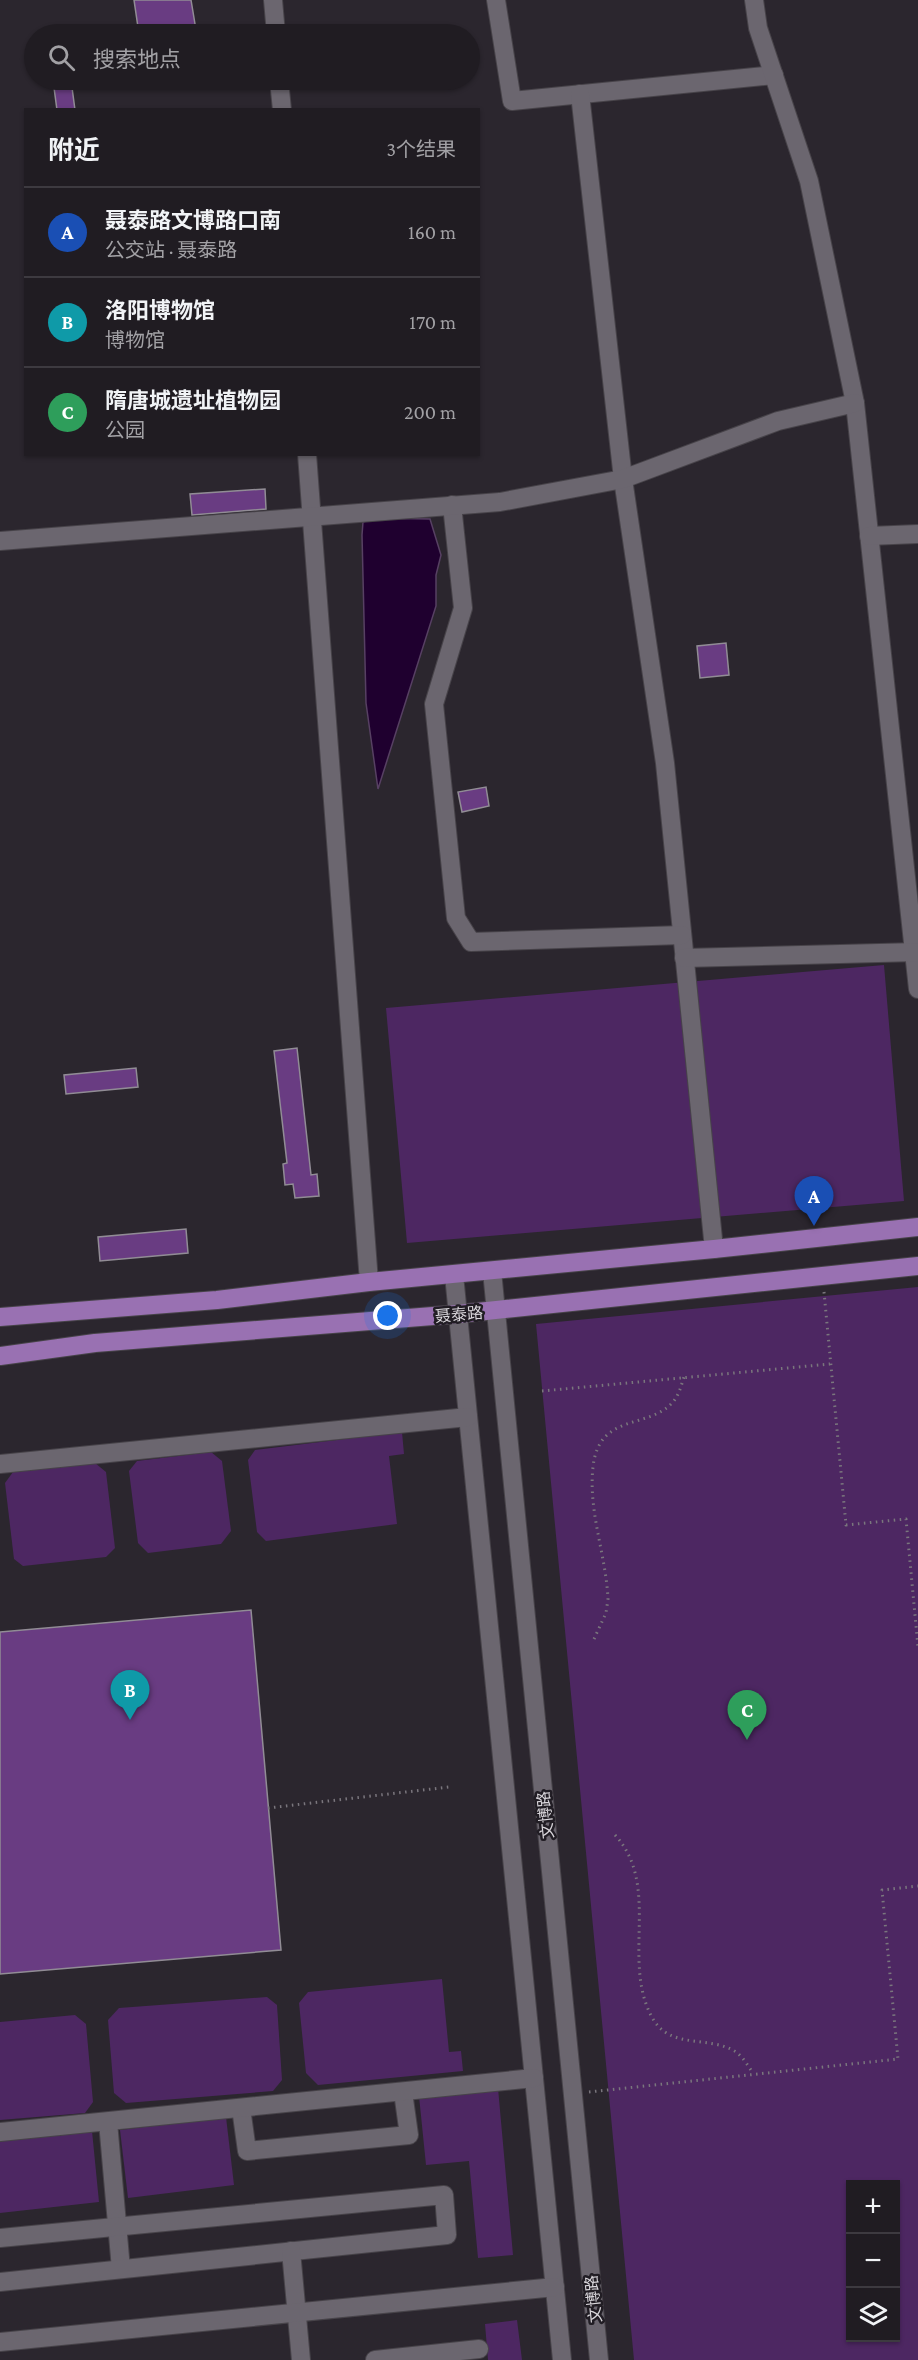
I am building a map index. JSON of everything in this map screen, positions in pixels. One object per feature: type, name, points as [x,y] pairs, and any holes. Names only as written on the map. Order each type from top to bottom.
[{"type":"main road","points":[[0,1317],[217,1300],[369,1282],[918,1227]]},
{"type":"main road","name":"聂泰路","points":[[0,1356],[95,1343],[458,1314],[918,1266]]},
{"type":"street","points":[[273,0],[275,24]]},
{"type":"street","points":[[496,0],[512,101],[774,75]]},
{"type":"street","points":[[754,0],[758,28],[809,181],[855,403],[917,952],[918,989]]},
{"type":"street","points":[[280,90],[282,108]]},
{"type":"street","points":[[580,94],[623,479],[664,763],[714,1249]]},
{"type":"street","points":[[0,541],[500,502],[623,479],[778,421],[855,403]]},
{"type":"street","points":[[307,456],[369,1282]]},
{"type":"street","points":[[452,505],[463,608],[434,704],[456,918],[471,942],[682,935]]},
{"type":"street","points":[[870,536],[918,534]]},
{"type":"street","points":[[684,958],[917,952]]},
{"type":"street","name":"文博路","points":[[492,1271],[599,2360]]},
{"type":"street","points":[[454,1275],[562,2360]]},
{"type":"street","points":[[0,1464],[468,1417]]},
{"type":"street","points":[[0,2132],[534,2078]]},
{"type":"street","points":[[241,2108],[247,2151],[409,2135],[403,2092]]},
{"type":"street","points":[[108,2122],[121,2269]]},
{"type":"street","points":[[0,2238],[444,2195],[447,2235],[0,2282]]},
{"type":"street","points":[[291,2251],[301,2360]]},
{"type":"street","points":[[0,2342],[555,2287]]},
{"type":"street","points":[[375,2360],[479,2349]]},
{"type":"path","points":[[822,1276],[846,1525],[906,1519],[918,1647]]},
{"type":"path","points":[[542,1391],[831,1364]]},
{"type":"path","points":[[594,1639],[606,1613],[608,1599],[593,1490],[593,1467],[598,1448],[617,1428],[654,1414],[672,1404],[679,1394],[684,1377]]},
{"type":"path","points":[[268,1808],[449,1787]]},
{"type":"path","points":[[615,1835],[623,1844],[637,1872],[642,1982],[646,2005],[654,2022],[668,2034],[686,2041],[716,2044],[735,2052],[753,2073]]},
{"type":"path","points":[[573,2094],[898,2059],[882,1890],[918,1886]]},
{"type":"shaded area","points":[[374,518],[430,519],[441,555],[436,575],[436,606],[378,789],[366,703],[362,535],[363,522]]},
{"type":"shaded area","points":[[884,965],[904,1201],[407,1243],[386,1008]]},
{"type":"shaded area","points":[[918,1287],[918,2360],[634,2360],[536,1324]]},
{"type":"shaded area","points":[[402,1432],[404,1454],[389,1456],[397,1524],[266,1541],[257,1532],[248,1460],[255,1450]]},
{"type":"shaded area","points":[[211,1452],[222,1461],[231,1531],[221,1544],[148,1553],[138,1543],[129,1471],[137,1461]]},
{"type":"shaded area","points":[[95,1463],[106,1472],[115,1548],[106,1557],[23,1566],[14,1559],[5,1483],[13,1472]]},
{"type":"shaded area","points":[[442,1979],[449,2052],[461,2051],[463,2071],[318,2085],[306,2073],[299,2003],[308,1992]]},
{"type":"shaded area","points":[[267,1997],[277,2005],[282,2080],[273,2091],[126,2103],[114,2093],[108,2020],[119,2008]]},
{"type":"shaded area","points":[[75,2015],[86,2024],[93,2102],[85,2113],[0,2120],[0,2022]]},
{"type":"shaded area","points":[[498,2088],[513,2255],[478,2258],[469,2161],[426,2165],[419,2096]]},
{"type":"shaded area","points":[[226,2117],[234,2185],[128,2198],[120,2130]]},
{"type":"shaded area","points":[[92,2131],[99,2202],[0,2213],[0,2140]]},
{"type":"shaded area","points":[[517,2320],[522,2360],[488,2360],[485,2324]]},
{"type":"building","points":[[134,0],[191,0],[195,24],[138,24]]},
{"type":"building","points":[[54,90],[72,90],[75,108],[57,108]]},
{"type":"building","points":[[265,489],[266,509],[192,515],[190,494]]},
{"type":"building","points":[[726,643],[729,675],[700,678],[697,646]]},
{"type":"building","points":[[486,787],[489,806],[462,812],[458,792]]},
{"type":"building","points":[[297,1048],[311,1175],[317,1174],[319,1196],[295,1198],[293,1184],[285,1185],[283,1164],[287,1163],[274,1051]]},
{"type":"building","points":[[136,1068],[138,1087],[66,1094],[64,1075]]},
{"type":"building","points":[[186,1229],[188,1253],[100,1261],[98,1237]]},
{"type":"building","points":[[251,1610],[281,1950],[0,1974],[0,1632]]},
{"type":"place","name":"聂泰路文博路口南","points":[[814,1226]]},
{"type":"place","name":"洛阳博物馆","points":[[130,1720]]},
{"type":"place","name":"隋唐城遗址植物园","points":[[747,1740]]}]
